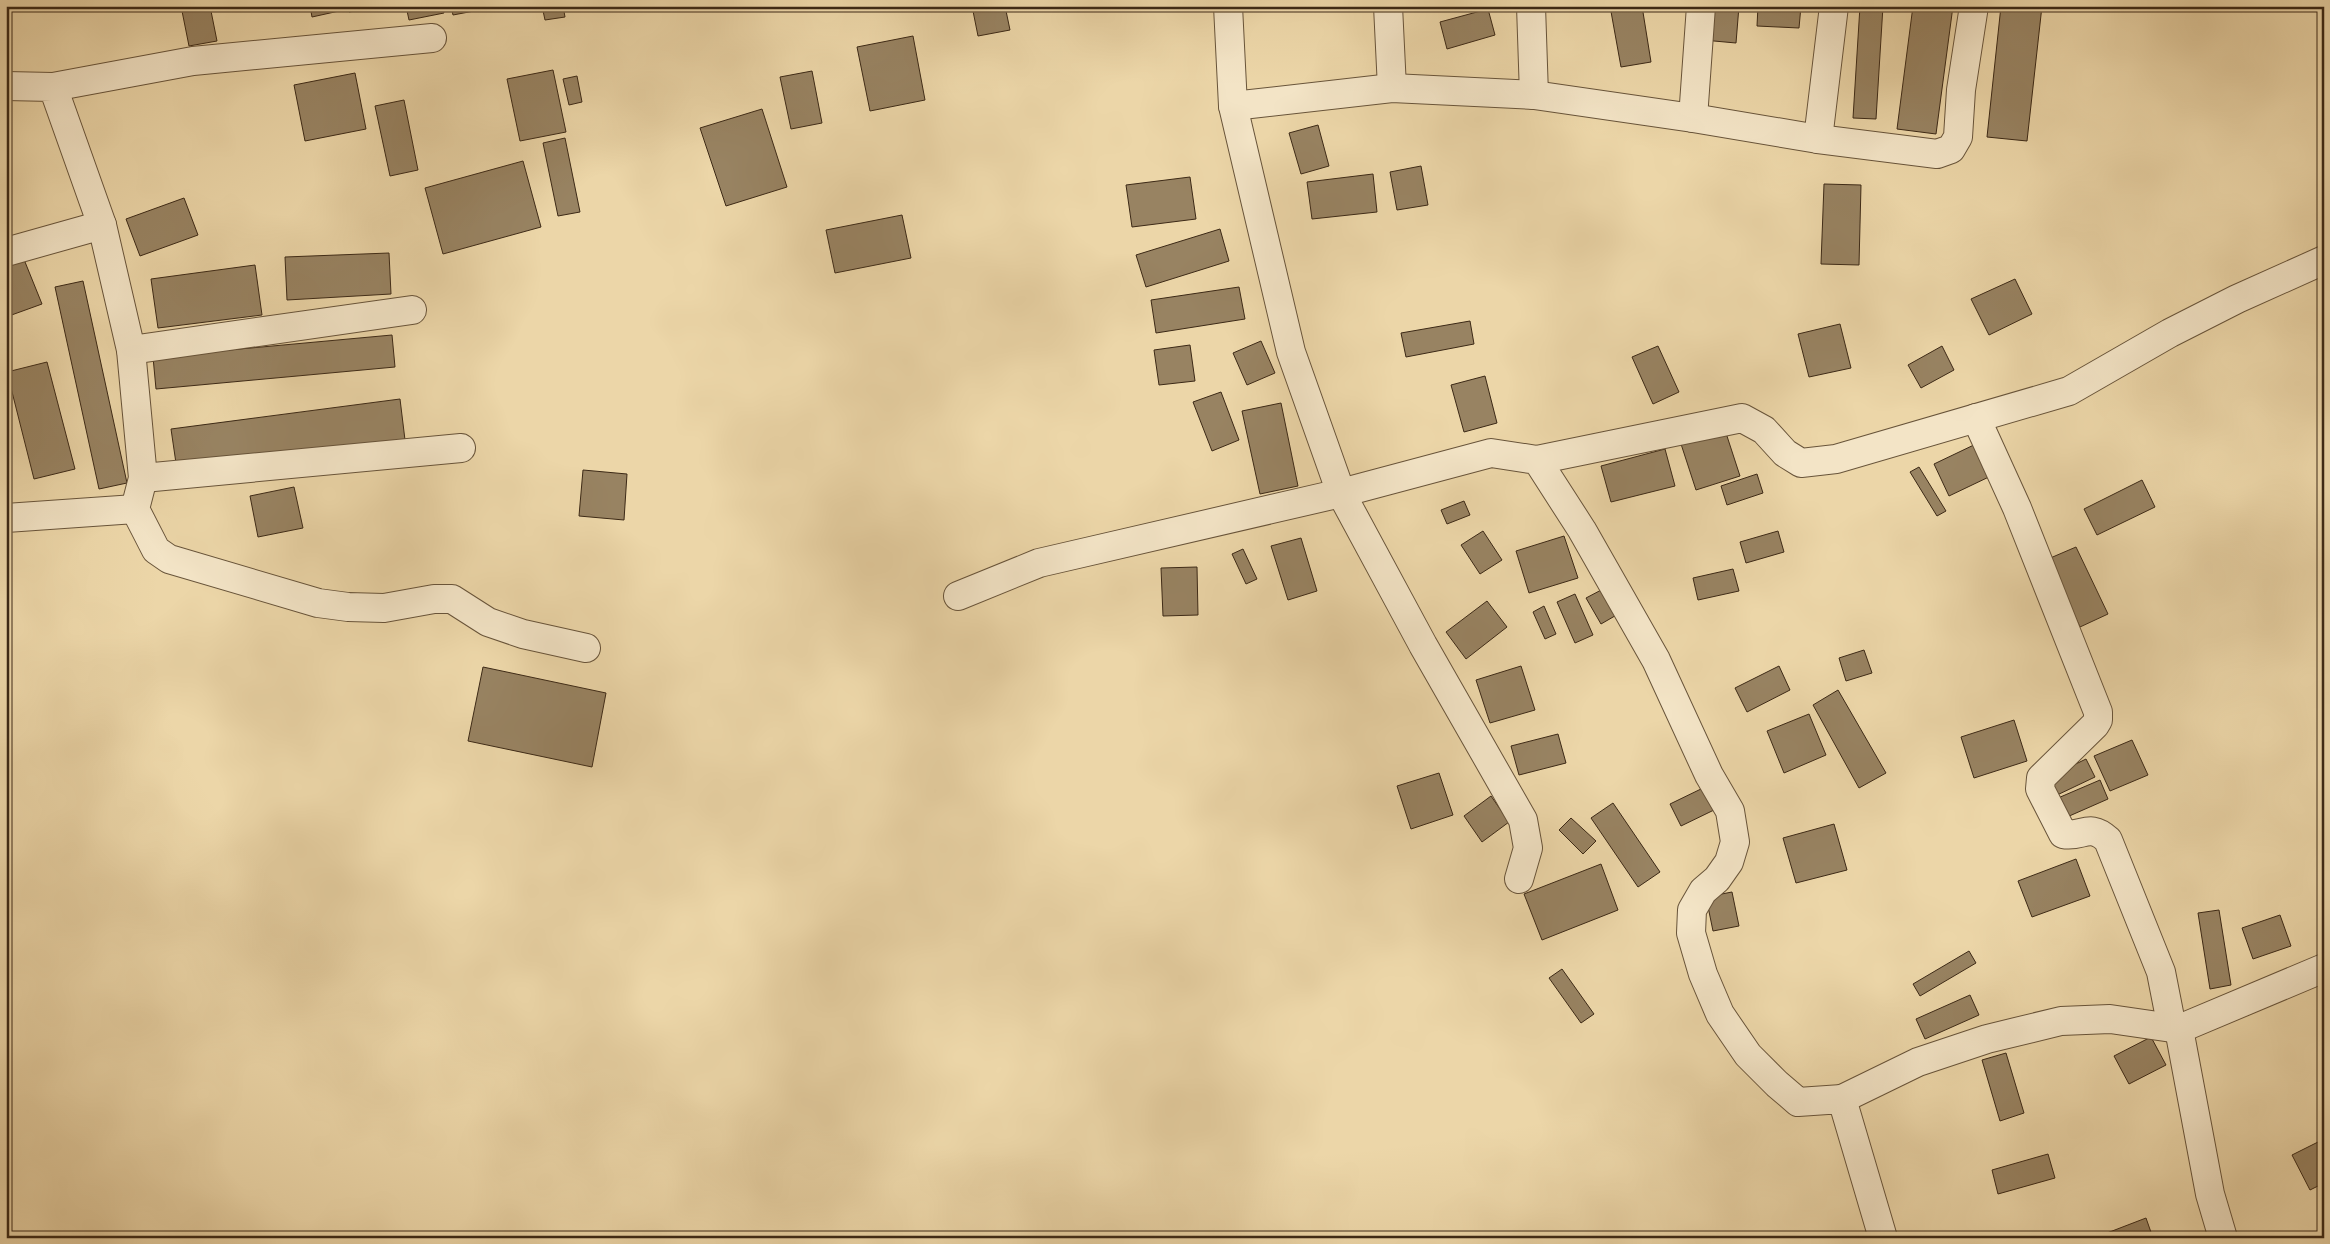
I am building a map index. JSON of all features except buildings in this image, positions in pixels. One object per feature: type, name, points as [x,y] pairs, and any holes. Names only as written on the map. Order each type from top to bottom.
[{"type":"street","points":[[1228,6],[1233,106],[1291,352],[1341,493],[1423,645],[1523,820],[1528,848],[1519,879]]},
{"type":"street","points":[[1388,6],[1392,88]]},
{"type":"street","points":[[1530,6],[1534,95]]},
{"type":"street","points":[[1693,118],[1701,6]]},
{"type":"street","points":[[1818,140],[1834,6]]},
{"type":"street","points":[[1233,106],[1392,88],[1534,95],[1693,118],[1818,140],[1937,154],[1951,148],[1958,137],[1961,90],[1974,6]]},
{"type":"street","points":[[6,86],[53,87],[193,61],[432,38]]},
{"type":"street","points":[[53,87],[102,225],[131,350],[143,478],[135,509],[156,550],[170,559],[293,596],[341,606],[384,608],[434,599],[452,600],[488,622],[523,634],[586,648]]},
{"type":"street","points":[[6,252],[102,225]]},
{"type":"street","points":[[958,596],[1039,563],[1341,493],[1490,453],[1537,460],[1742,418],[1764,430],[1785,453],[1801,463],[1836,459],[2068,391],[2178,328],[2237,298],[2324,260]]},
{"type":"street","points":[[131,350],[412,310]]},
{"type":"street","points":[[1976,418],[2017,508],[2098,712],[2098,720],[2095,725],[2041,778],[2039,782],[2040,789],[2063,834],[2089,830],[2096,831],[2108,840],[2161,972],[2176,1028],[2210,1194],[2223,1238]]},
{"type":"street","points":[[143,478],[460,448]]},
{"type":"street","points":[[1537,460],[1582,530],[1656,660],[1709,775],[1730,812],[1736,842],[1729,862],[1717,878],[1702,891],[1692,910],[1691,932],[1703,974],[1720,1014],[1748,1055],[1798,1102],[1842,1099],[1918,1062],[1987,1039],[2061,1022],[2110,1019],[2176,1028],[2324,968]]},
{"type":"street","points":[[7,515],[135,509]]},
{"type":"street","points":[[1842,1099],[1883,1238]]}]
